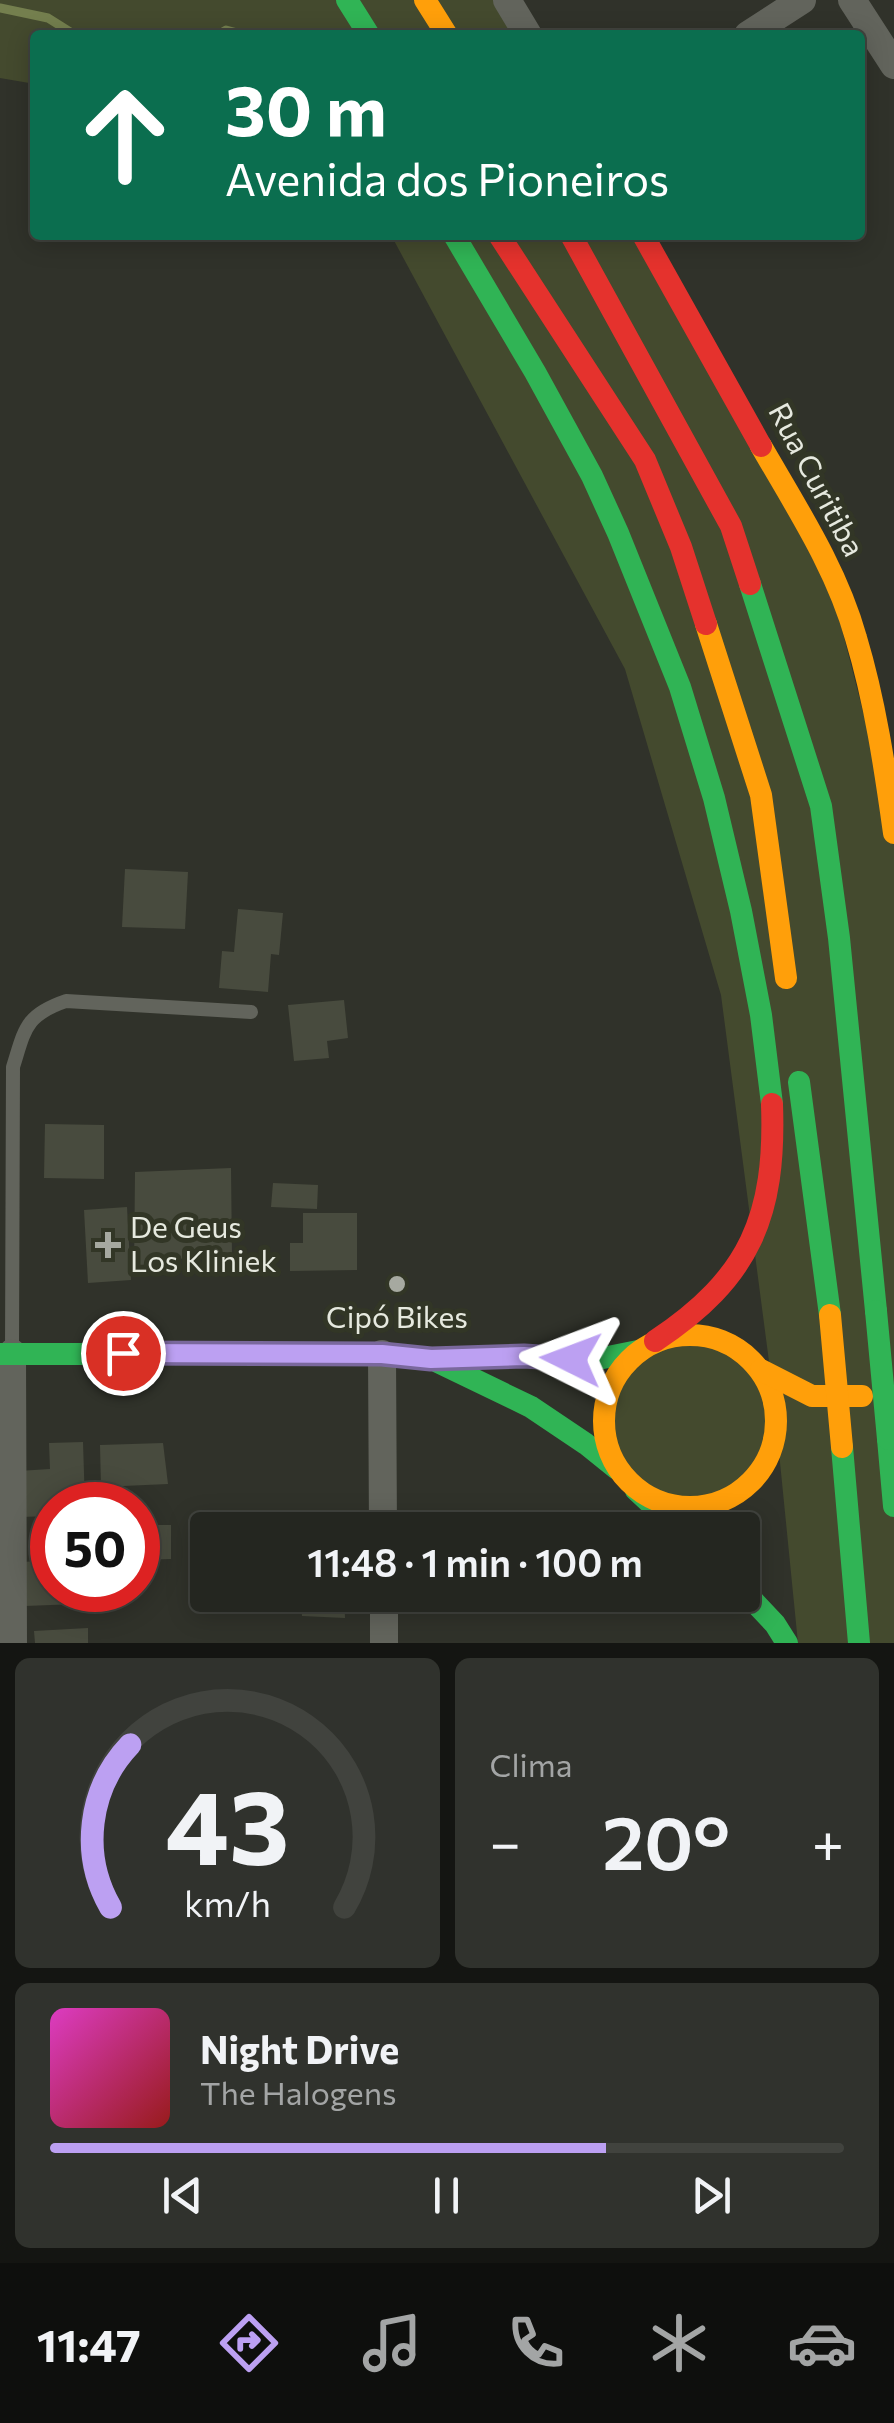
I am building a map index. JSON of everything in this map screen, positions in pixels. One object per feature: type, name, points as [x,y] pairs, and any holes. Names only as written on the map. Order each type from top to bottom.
[{"type":"main road","points":[[343,0],[353,30]]},
{"type":"main road","points":[[343,0],[365,30]]},
{"type":"main road","points":[[425,0],[444,30]]},
{"type":"main road","points":[[457,240],[552,400],[610,514],[680,686],[718,814],[761,1015],[774,1142],[769,1192],[758,1229],[742,1261],[721,1288],[679,1326],[647,1346],[616,1378],[603,1415],[608,1450],[617,1469]]},
{"type":"main road","points":[[502,240],[644,460],[680,546],[762,794],[790,1007]]},
{"type":"main road","points":[[574,240],[731,526],[821,806],[840,938],[894,1506]]},
{"type":"main road","name":"Rua Curitiba","points":[[646,240],[824,559],[856,636],[889,758],[894,834]]},
{"type":"main road","points":[[797,1064],[830,1315],[859,1643]]},
{"type":"main road","points":[[6,1353],[603,1358],[685,1334],[716,1338],[744,1352],[761,1370],[772,1392],[777,1430],[764,1466]]},
{"type":"main road","points":[[431,1359],[531,1407],[617,1469],[660,1512]]},
{"type":"main road","points":[[761,1370],[812,1396],[889,1393]]},
{"type":"main road","points":[[636,1490],[660,1503],[690,1508],[708,1506],[736,1494],[764,1466],[812,1396]]},
{"type":"main road","points":[[760,1608],[788,1643]]},
{"type":"street","points":[[507,0],[525,30]]},
{"type":"street","points":[[756,30],[802,0]]},
{"type":"street","points":[[852,0],[894,65]]},
{"type":"street","points":[[6,1353],[13,1643]]},
{"type":"street","points":[[382,1354],[384,1512]]},
{"type":"street","points":[[384,1612],[384,1643]]},
{"type":"lane","points":[[6,1353],[14,1067],[25,1027],[45,1008],[66,1001],[251,1012]]},
{"type":"green space","points":[[0,0],[507,0],[525,30],[30,30],[30,83],[0,78]]},
{"type":"green space","points":[[394,240],[647,240],[824,559],[894,833],[894,1643],[798,1643],[773,1392],[721,995],[625,669]]},
{"type":"green space","points":[[691,1339],[722,1345],[748,1363],[766,1389],[772,1420],[766,1451],[748,1477],[722,1495],[691,1501],[660,1495],[634,1477],[616,1451],[610,1420],[616,1389],[634,1363],[660,1345]]},
{"type":"building","points":[[125,869],[188,872],[185,929],[122,927]]},
{"type":"building","points":[[238,909],[283,913],[279,955],[271,954],[268,992],[219,988],[222,951],[234,952]]},
{"type":"building","points":[[344,1000],[348,1038],[327,1041],[329,1058],[294,1061],[288,1005]]},
{"type":"building","points":[[45,1124],[104,1125],[104,1179],[44,1178]]},
{"type":"building","points":[[231,1168],[232,1257],[169,1259],[170,1275],[134,1275],[135,1172]]},
{"type":"building","points":[[273,1183],[318,1185],[317,1209],[271,1207]]},
{"type":"building","name":"De Geus Los Kliniek","points":[[127,1207],[131,1280],[88,1283],[84,1210]]},
{"type":"building","points":[[303,1213],[357,1213],[357,1270],[290,1271],[290,1243],[303,1243]]},
{"type":"building","points":[[83,1442],[84,1482],[30,1482],[30,1517],[20,1517],[18,1471],[50,1469],[49,1443]]},
{"type":"building","points":[[163,1443],[168,1484],[101,1482],[100,1445]]},
{"type":"building","points":[[160,1525],[171,1525],[171,1559],[160,1559]]},
{"type":"building","points":[[23,1562],[30,1562],[30,1606],[25,1606]]},
{"type":"building","points":[[302,1612],[345,1612],[345,1618],[302,1616]]},
{"type":"building","points":[[88,1628],[88,1643],[35,1643],[34,1631]]},
{"type":"waterway","points":[[0,8],[48,18],[67,30]]},
{"type":"traffic: fast","points":[[347,0],[366,30]]},
{"type":"traffic: fast","points":[[457,240],[592,476],[680,687],[714,798],[741,911],[761,1015],[772,1104]]},
{"type":"traffic: fast","points":[[750,584],[821,806],[839,938],[876,1311]]},
{"type":"traffic: fast","points":[[799,1082],[830,1315]]},
{"type":"traffic: fast","points":[[876,1311],[888,1439]]},
{"type":"traffic: fast","points":[[0,1354],[382,1354],[431,1359],[571,1359],[638,1351]]},
{"type":"traffic: fast","points":[[438,1362],[531,1407],[617,1469]]},
{"type":"traffic: fast","points":[[888,1439],[894,1506]]},
{"type":"traffic: fast","points":[[842,1447],[859,1643]]},
{"type":"traffic: fast","points":[[636,1490],[660,1512]]},
{"type":"traffic: fast","points":[[760,1608],[787,1643]]},
{"type":"traffic: slow","points":[[425,0],[444,30]]},
{"type":"traffic: slow","points":[[761,446],[814,539],[848,612],[874,710],[894,833]]},
{"type":"traffic: slow","points":[[706,624],[761,795],[786,978]]},
{"type":"traffic: slow","points":[[830,1315],[842,1447]]},
{"type":"traffic: slow","points":[[690,1335],[723,1341],[751,1360],[770,1388],[776,1421],[770,1454],[751,1482],[723,1501],[690,1507],[657,1501],[629,1482],[610,1454],[604,1421],[610,1388],[629,1360],[657,1341],[690,1335]]},
{"type":"traffic: slow","points":[[761,1370],[812,1396],[862,1396]]},
{"type":"traffic: jam","points":[[502,240],[645,460],[681,547],[706,624]]},
{"type":"traffic: jam","points":[[574,240],[731,526],[750,584]]},
{"type":"traffic: jam","points":[[646,240],[761,446]]},
{"type":"traffic: jam","points":[[655,1341],[714,1293],[751,1241],[769,1179],[772,1104]]},
{"type":"place","name":"De Geus Los Kliniek","points":[[108,1245]]},
{"type":"place","name":"Cipó Bikes","points":[[397,1284]]},
{"type":"route","points":[[123,1353],[571,1359]]}]
